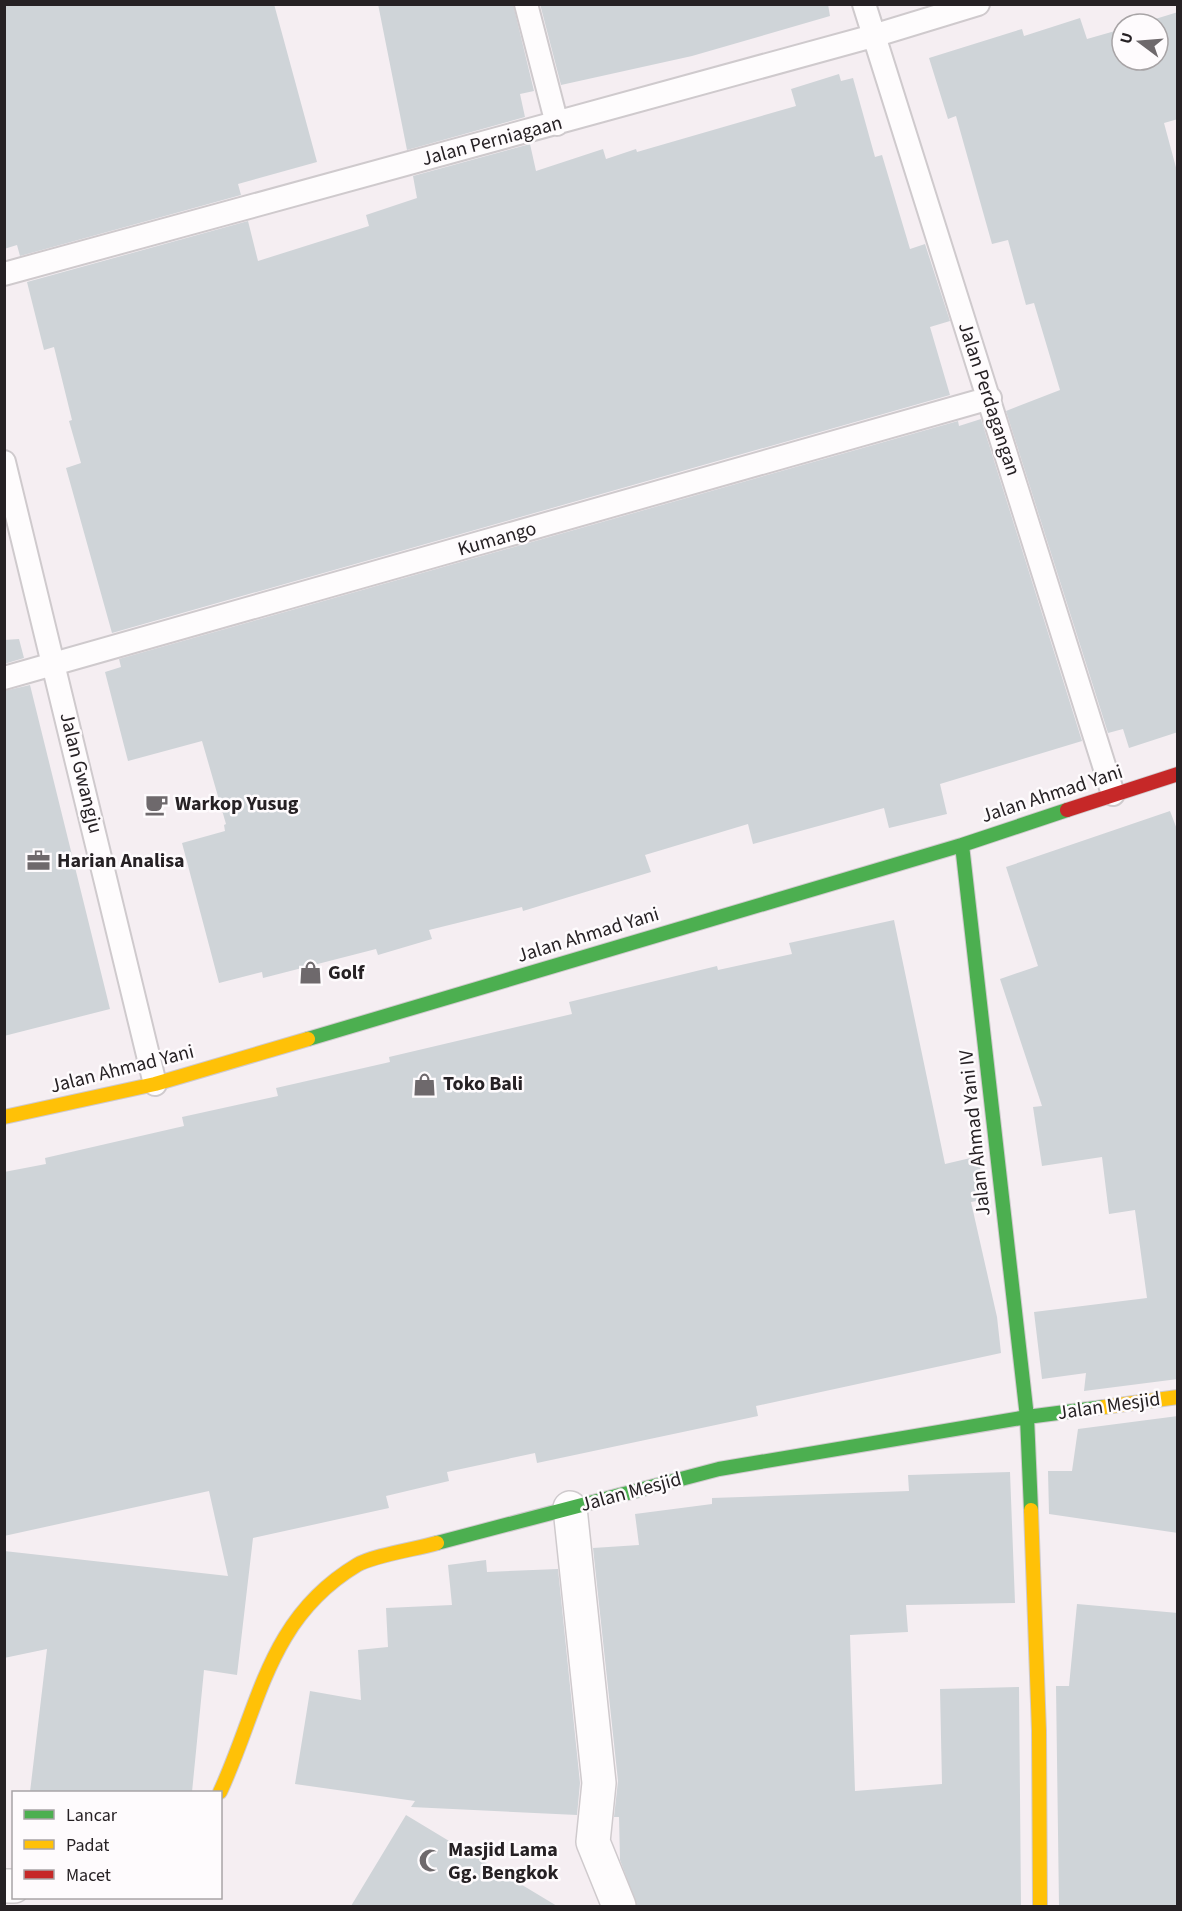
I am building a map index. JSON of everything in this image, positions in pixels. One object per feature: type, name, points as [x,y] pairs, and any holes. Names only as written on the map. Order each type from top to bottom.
[{"type":"street","name":"Jalan Ahmad Yani","points":[[4,1117],[155,1084],[962,844],[1178,774]]},
{"type":"street","name":"Jalan Ahmad Yani IV","points":[[962,844],[1027,1417],[1039,1731],[1040,1906]]},
{"type":"street","name":"Jalan Mesjid","points":[[220,1791],[273,1655],[297,1619],[328,1587],[359,1564],[719,1469],[1027,1417],[1178,1397]]},
{"type":"street","points":[[570,1508],[599,1783],[593,1842],[619,1906]]},
{"type":"lane","points":[[526,4],[557,124]]},
{"type":"lane","name":"Jalan Perdagangan","points":[[864,4],[1113,794]]},
{"type":"lane","name":"Jalan Perniagaan","points":[[4,274],[557,124],[873,36],[978,4]]},
{"type":"lane","name":"Kumango","points":[[4,678],[990,398]]},
{"type":"lane","name":"Jalan Gwangju","points":[[4,462],[155,1084]]},
{"type":"building","points":[[4,4],[274,4],[317,162],[238,184],[241,195],[20,256],[17,245],[4,249]]},
{"type":"building","points":[[378,4],[513,4],[534,91],[520,94],[525,117],[407,150]]},
{"type":"building","points":[[540,4],[828,4],[830,16],[692,56],[561,85]]},
{"type":"building","points":[[1178,12],[1178,119],[1164,123],[1178,175],[1178,732],[1129,748],[1123,729],[1108,733],[1006,411],[1060,390],[1034,303],[1026,305],[1008,240],[992,244],[956,116],[948,119],[929,58],[1022,29],[1024,36],[1080,18],[1087,39],[1110,32],[1110,72],[1170,72],[1170,14]]},
{"type":"building","points":[[839,74],[841,81],[853,78],[875,157],[882,155],[910,249],[925,244],[950,321],[930,327],[950,395],[112,633],[66,468],[81,463],[69,421],[72,420],[54,347],[44,350],[27,282],[248,221],[258,261],[369,226],[366,215],[417,198],[413,176],[530,144],[536,171],[603,149],[606,159],[636,149],[637,152],[796,106],[791,89]]},
{"type":"building","points":[[981,419],[1082,741],[940,784],[947,814],[889,828],[884,808],[753,844],[748,824],[645,855],[651,872],[523,911],[522,907],[429,930],[432,939],[378,955],[376,949],[263,978],[262,972],[219,983],[182,843],[225,831],[224,825],[226,824],[202,741],[128,761],[105,672],[121,667],[119,659],[958,421],[959,426]]},
{"type":"building","points":[[19,639],[24,658],[4,664],[4,640]]},
{"type":"building","name":"Harian Analisa","points":[[30,685],[110,1009],[4,1036],[4,691]]},
{"type":"building","points":[[1170,811],[1178,832],[1178,1379],[1084,1391],[1086,1373],[1042,1379],[1034,1312],[1147,1298],[1135,1210],[1109,1214],[1102,1157],[1042,1166],[1033,1107],[1042,1106],[1000,979],[1038,966],[1006,867]]},
{"type":"building","points":[[894,920],[945,1164],[979,1156],[983,1200],[971,1202],[997,1317],[1001,1353],[756,1406],[758,1416],[537,1463],[535,1453],[447,1472],[449,1481],[386,1496],[389,1508],[253,1538],[237,1675],[204,1670],[192,1791],[30,1791],[47,1649],[4,1658],[4,1551],[228,1576],[209,1491],[4,1536],[4,1172],[46,1164],[45,1158],[184,1126],[182,1117],[278,1096],[276,1088],[390,1062],[389,1057],[572,1014],[569,1002],[717,966],[718,970],[792,954],[789,943]]},
{"type":"building","points":[[1178,1416],[1178,1533],[1049,1514],[1048,1471],[1072,1471],[1078,1429]]},
{"type":"building","points":[[1010,1472],[1015,1603],[906,1605],[908,1632],[850,1635],[855,1791],[942,1784],[940,1689],[1019,1687],[1021,1906],[637,1906],[620,1860],[619,1817],[614,1817],[618,1781],[593,1548],[639,1545],[635,1514],[712,1504],[712,1498],[909,1491],[908,1475]]},
{"type":"building","points":[[486,1560],[487,1572],[558,1569],[580,1783],[577,1815],[411,1807],[415,1801],[295,1784],[310,1691],[361,1700],[358,1650],[388,1647],[386,1608],[452,1605],[448,1565]]},
{"type":"building","points":[[1077,1604],[1178,1613],[1178,1906],[1059,1906],[1056,1686],[1069,1686]]},
{"type":"building","name":"Masjid Lama Gg. Bengkok","points":[[406,1815],[557,1906],[351,1906]]},
{"type":"traffic: fast","points":[[308,1039],[962,845],[1067,810]]},
{"type":"traffic: fast","points":[[962,845],[1027,1417],[1031,1510]]},
{"type":"traffic: fast","points":[[437,1543],[719,1469],[1027,1417],[1104,1407]]},
{"type":"traffic: slow","points":[[4,1117],[155,1084],[308,1039]]},
{"type":"traffic: slow","points":[[1104,1407],[1178,1397]]},
{"type":"traffic: slow","points":[[1031,1510],[1039,1731],[1040,1906]]},
{"type":"traffic: slow","points":[[220,1791],[270,1666],[303,1611],[327,1587],[364,1561],[437,1543]]},
{"type":"traffic: jam","points":[[1067,810],[1178,774]]},
{"type":"place","name":"Warkop Yusug","points":[[157,804]]},
{"type":"place","name":"Harian Analisa","points":[[39,861]]},
{"type":"place","name":"Golf","points":[[310,973]]},
{"type":"place","name":"Toko Bali","points":[[425,1084]]},
{"type":"place","name":"Masjid Lama Gg. Bengkok","points":[[430,1861]]}]
